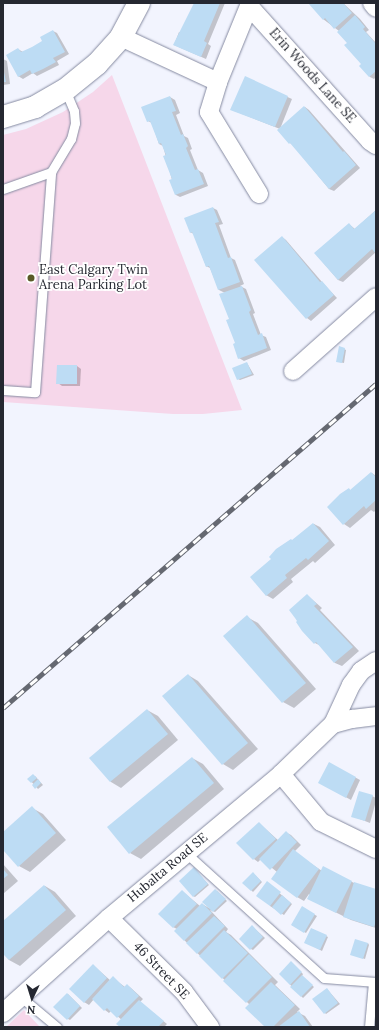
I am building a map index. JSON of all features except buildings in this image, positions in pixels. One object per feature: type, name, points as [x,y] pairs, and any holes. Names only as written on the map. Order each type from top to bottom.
[{"type":"street","points":[[3,117],[35,107],[65,90],[97,64],[121,38],[139,3]]},
{"type":"street","points":[[372,3],[376,8]]},
{"type":"street","name":"Erin Woods Lane SE","points":[[259,194],[209,112],[218,82],[250,4],[370,141],[376,145]]},
{"type":"street","points":[[121,38],[218,82]]},
{"type":"street","points":[[293,372],[376,296]]},
{"type":"street","name":"Hubalta Road SE","points":[[3,1013],[109,918],[281,774],[333,724],[351,685],[361,671],[376,661]]},
{"type":"street","name":"Hubalta Road SE","points":[[333,724],[352,719],[376,716]]},
{"type":"street","points":[[281,774],[321,822],[376,849]]},
{"type":"street","name":"46 Street SE","points":[[109,918],[184,992],[210,1027]]},
{"type":"lane","points":[[3,390],[35,392],[51,172],[71,139],[75,123],[74,111],[65,90]]},
{"type":"lane","points":[[3,189],[51,172]]},
{"type":"lane","points":[[186,853],[324,978],[374,982],[369,1027]]},
{"type":"lane","points":[[21,997],[57,1027]]},
{"type":"shaded area","points":[[112,75],[242,410],[203,414],[173,414],[3,402],[3,135],[26,129],[63,112],[93,92]]},
{"type":"shaded area","points":[[24,1010],[40,1027],[6,1027]]},
{"type":"railway","points":[[3,708],[376,384]]},
{"type":"place","name":"East Calgary Twin Arena Parking Lot","points":[[31,278]]}]
